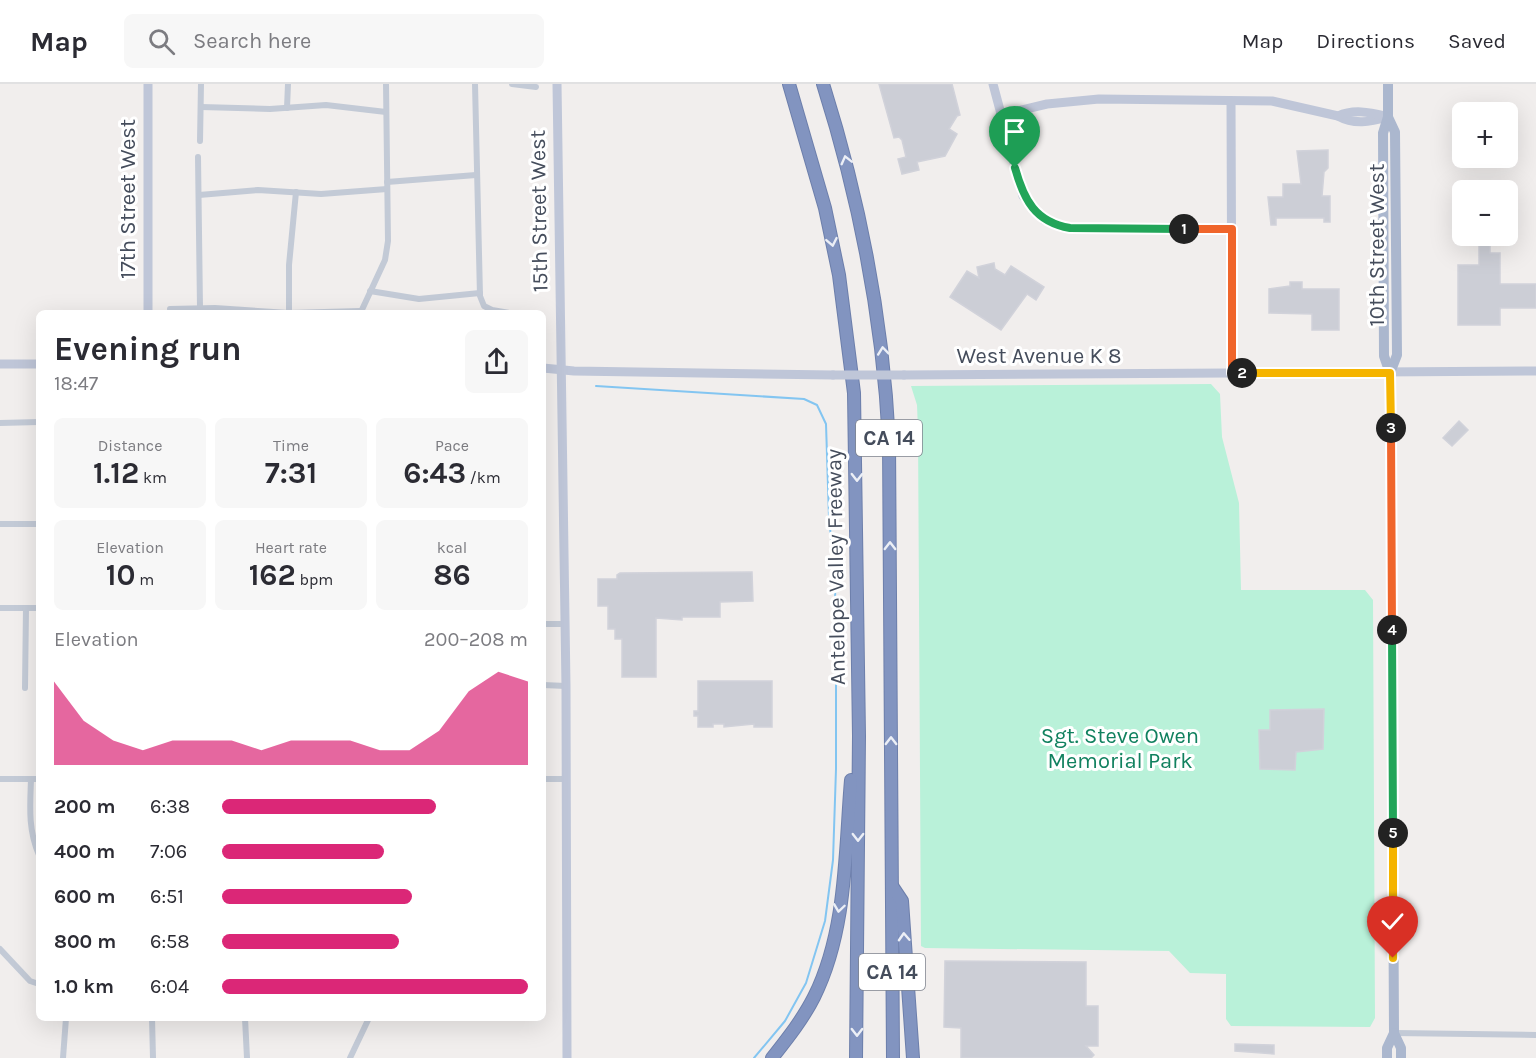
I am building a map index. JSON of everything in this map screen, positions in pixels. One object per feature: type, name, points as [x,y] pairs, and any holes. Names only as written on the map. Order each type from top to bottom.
[{"type":"highway","name":"Antelope Valley Freeway","points":[[789,84],[825,208],[839,275],[854,393],[859,736],[856,1058]]},
{"type":"highway","name":"CA 14","points":[[823,84],[858,204],[872,277],[887,391],[893,1058]]},
{"type":"highway","points":[[772,1058],[814,998],[830,956],[842,887],[852,766],[859,736]]},
{"type":"highway","points":[[892,886],[902,901],[913,1058]]},
{"type":"main road","name":"10th Street West","points":[[1388,84],[1388,117],[1383,133],[1382,262],[1384,356],[1390,373],[1394,1033],[1401,1048],[1401,1058]]},
{"type":"main road","name":"10th Street West","points":[[1388,117],[1395,132],[1397,262],[1397,355],[1390,373]]},
{"type":"main road","points":[[1383,197],[1389,214],[1390,246],[1397,262]]},
{"type":"main road","points":[[1382,262],[1388,270],[1397,325]]},
{"type":"main road","name":"10th Street West","points":[[1387,1058],[1387,1048],[1394,1033]]},
{"type":"street","name":"17th Street West","points":[[148,84],[148,310]]},
{"type":"street","points":[[200,141],[201,84]]},
{"type":"street","points":[[287,108],[288,84]]},
{"type":"street","points":[[361,310],[385,260],[388,241],[386,84],[393,84]]},
{"type":"street","points":[[475,84],[480,293],[484,306],[492,310]]},
{"type":"street","points":[[512,84],[536,87]]},
{"type":"street","name":"15th Street West","points":[[557,84],[567,779],[567,1058]]},
{"type":"street","points":[[993,84],[1023,196],[1037,214],[1052,224],[1070,228],[1232,229]]},
{"type":"street","points":[[1000,115],[1047,104],[1099,99],[1272,101],[1338,116],[1347,112],[1370,112],[1388,117]]},
{"type":"street","points":[[1231,101],[1232,373]]},
{"type":"street","points":[[201,107],[287,108],[326,105],[387,112]]},
{"type":"street","points":[[198,157],[200,308]]},
{"type":"street","points":[[199,195],[258,189],[321,194],[476,175]]},
{"type":"street","points":[[289,310],[289,265],[296,192]]},
{"type":"street","points":[[370,291],[419,299],[480,293]]},
{"type":"street","points":[[170,309],[236,310]]},
{"type":"street","points":[[0,364],[36,364]]},
{"type":"street","name":"West Avenue K 8","points":[[546,368],[833,375],[1096,376],[1536,371]]},
{"type":"street","points":[[0,423],[36,422]]},
{"type":"street","points":[[0,524],[36,524]]},
{"type":"street","points":[[0,608],[36,608]]},
{"type":"street","points":[[25,688],[26,608]]},
{"type":"street","points":[[546,624],[565,624]]},
{"type":"street","points":[[546,685],[566,686]]},
{"type":"street","points":[[0,779],[36,780]]},
{"type":"street","points":[[546,779],[567,779]]},
{"type":"street","points":[[31,780],[30,817],[36,848]]},
{"type":"street","points":[[0,949],[30,981],[36,983]]},
{"type":"street","points":[[63,1058],[66,1021]]},
{"type":"street","points":[[152,1021],[153,1058]]},
{"type":"street","points":[[245,1021],[247,1058]]},
{"type":"street","points":[[350,1058],[368,1021]]},
{"type":"street","points":[[1394,1033],[1536,1035]]},
{"type":"green space","name":"Sgt. Steve Owen Memorial Park","points":[[1211,384],[1220,394],[1222,437],[1239,503],[1241,590],[1365,590],[1373,600],[1375,1018],[1370,1027],[1231,1026],[1226,1019],[1226,974],[1190,973],[1169,951],[925,948],[921,946],[918,430],[917,405],[911,386]]},
{"type":"building","points":[[879,84],[952,84],[960,115],[949,129],[957,134],[945,156],[917,162],[919,170],[902,174],[898,159],[906,157],[902,140],[899,137],[894,138]]},
{"type":"building","points":[[1328,150],[1328,168],[1324,172],[1322,196],[1330,196],[1330,222],[1324,222],[1324,218],[1276,218],[1276,225],[1271,225],[1268,197],[1283,197],[1283,184],[1301,184],[1297,151]]},
{"type":"building","points":[[1479,246],[1490,246],[1490,253],[1500,253],[1500,284],[1536,284],[1536,308],[1500,308],[1500,325],[1458,325],[1458,265],[1479,265]]},
{"type":"building","points":[[994,263],[995,269],[1005,275],[1011,266],[1044,287],[1036,300],[1027,294],[1001,330],[950,297],[967,271],[979,278],[977,267]]},
{"type":"building","points":[[1290,282],[1302,282],[1302,289],[1339,289],[1339,330],[1312,330],[1312,314],[1269,313],[1269,289],[1290,286]]},
{"type":"building","points":[[1459,421],[1468,430],[1452,446],[1443,438]]},
{"type":"building","points":[[752,572],[753,601],[720,602],[720,617],[682,617],[682,620],[656,618],[656,677],[622,677],[622,639],[615,639],[615,629],[608,629],[608,606],[598,606],[598,579],[617,579],[620,573]]},
{"type":"building","points":[[698,681],[772,681],[772,727],[754,727],[754,724],[724,727],[724,724],[713,724],[713,727],[698,727],[698,716],[694,716],[694,711],[698,711]]},
{"type":"building","points":[[1324,709],[1323,749],[1296,752],[1295,770],[1260,769],[1259,730],[1270,730],[1270,710]]},
{"type":"building","points":[[945,961],[1086,962],[1086,1006],[1098,1006],[1098,1046],[1086,1046],[1094,1055],[1091,1058],[961,1058],[961,1028],[944,1027]]},
{"type":"building","points":[[1235,1044],[1274,1045],[1274,1054],[1235,1051]]},
{"type":"waterway","points":[[596,386],[804,399],[817,405],[826,424],[829,517],[835,581],[836,769],[833,860],[825,921],[806,983],[785,1021],[754,1058]]},
{"type":"route","points":[[1015,168],[1020,189],[1032,209],[1044,220],[1061,227],[1232,229],[1232,373],[1390,373],[1393,958]]}]
